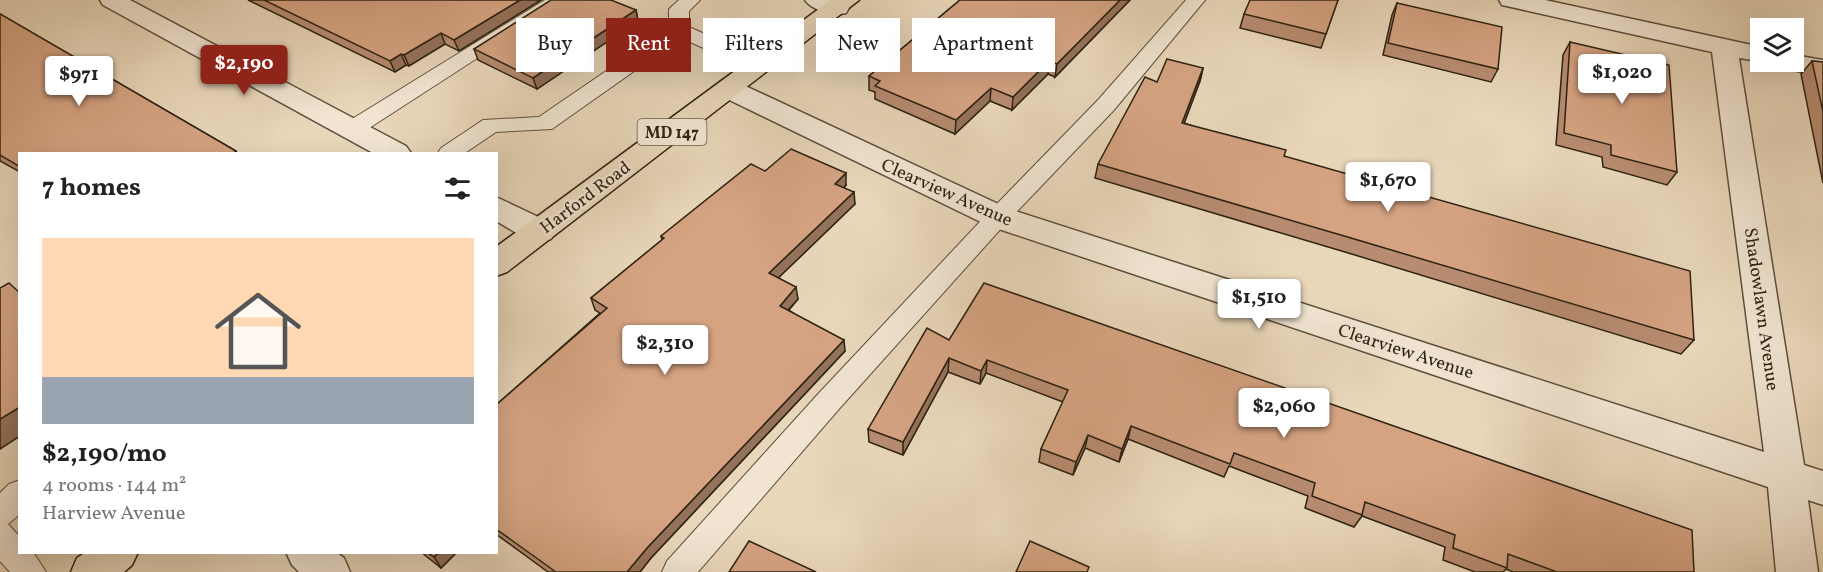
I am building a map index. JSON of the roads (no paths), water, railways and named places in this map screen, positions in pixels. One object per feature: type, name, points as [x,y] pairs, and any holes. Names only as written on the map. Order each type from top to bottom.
[{"type":"main road","name":"Harford Road","points":[[804,28],[834,2]]},
{"type":"main road","name":"Harford Road","points":[[498,262],[752,72]]},
{"type":"main road","points":[[92,572],[115,554]]},
{"type":"street","points":[[112,0],[394,152]]},
{"type":"street","points":[[1511,0],[1750,53]]},
{"type":"street","name":"Shadowlawn Avenue","points":[[1724,47],[1786,476],[1797,572]]},
{"type":"street","points":[[1804,65],[1823,69]]},
{"type":"street","name":"Clearview Avenue","points":[[729,89],[998,217],[1823,488]]},
{"type":"street","points":[[498,208],[540,231]]},
{"type":"street","points":[[308,554],[329,572]]},
{"type":"lane","points":[[352,129],[558,0]]},
{"type":"lane","points":[[679,18],[679,9],[691,0]]},
{"type":"lane","points":[[678,572],[829,400],[998,217],[1106,105],[1196,0]]},
{"type":"lane","points":[[450,152],[491,125],[544,124],[619,72]]},
{"type":"lane","points":[[0,513],[18,495]]},
{"type":"lane","points":[[0,535],[1,540],[30,572]]}]
